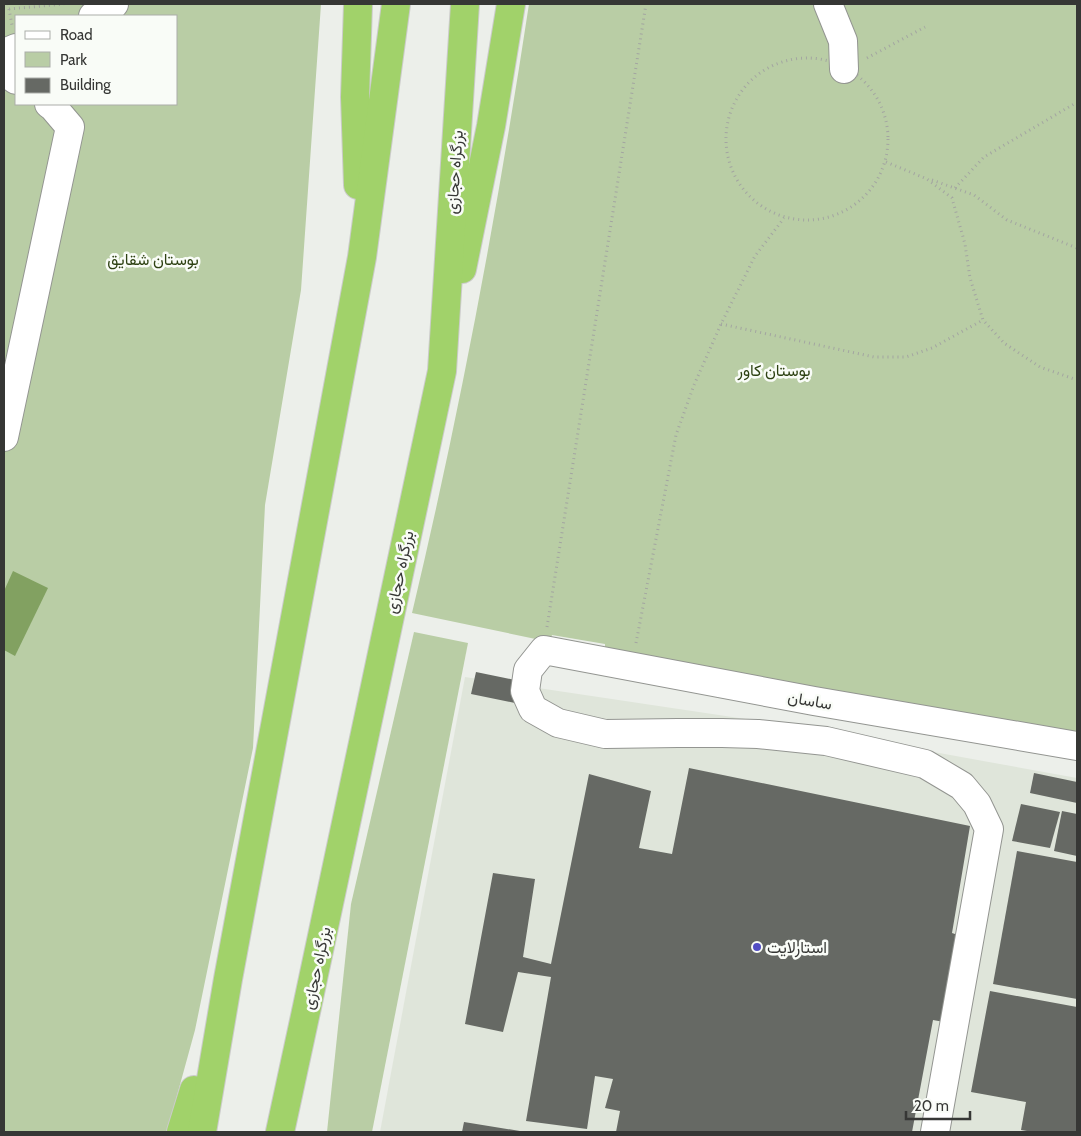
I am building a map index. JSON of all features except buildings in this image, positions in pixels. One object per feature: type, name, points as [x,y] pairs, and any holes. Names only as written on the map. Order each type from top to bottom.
[{"type":"highway","points":[[358,4],[355,97],[362,257]]},
{"type":"highway","points":[[202,1132],[228,979],[362,257],[396,4]]},
{"type":"highway","name":"بزرگراه حجازی","points":[[280,1132],[442,371],[465,4]]},
{"type":"highway","points":[[442,371],[491,126],[511,4]]},
{"type":"highway","points":[[181,1132],[228,979]]},
{"type":"highway","points":[[299,1132],[307,1008]]},
{"type":"street","points":[[96,15],[109,10],[114,4]]},
{"type":"street","points":[[828,4],[852,65]]},
{"type":"street","points":[[4,71],[15,79]]},
{"type":"street","points":[[4,436],[70,127],[50,105]]},
{"type":"street","points":[[544,650],[528,670],[525,691],[533,709],[558,723],[605,734],[678,732],[758,734],[826,741],[925,764],[962,786],[977,804],[989,829],[935,1132]]},
{"type":"street","name":"ساسان","points":[[544,650],[814,701],[1077,746]]},
{"type":"path","points":[[8,4],[11,45]]},
{"type":"path","points":[[9,9],[64,4]]},
{"type":"path","points":[[544,650],[646,4]]},
{"type":"path","points":[[852,65],[925,27]]},
{"type":"path","points":[[801,57],[829,60],[852,65],[872,88],[884,111],[889,136],[886,162],[875,185],[857,204],[835,217],[810,221],[784,218],[758,205],[739,184],[728,159],[726,130],[734,103],[750,80],[774,64],[801,57]]},
{"type":"path","points":[[955,188],[984,156],[1077,103]]},
{"type":"path","points":[[886,162],[927,179],[974,195],[1007,220],[1077,248]]},
{"type":"path","points":[[927,179],[952,198],[965,244],[970,278],[983,320],[1004,342],[1040,367],[1077,380]]},
{"type":"path","points":[[632,666],[676,434],[694,386],[721,324],[755,256],[784,218]]},
{"type":"path","points":[[721,324],[874,358],[906,357],[932,348],[983,320]]},
{"type":"shaded area","points":[[13,571],[48,588],[15,656],[4,650],[4,591]]},
{"type":"shaded area","points":[[465,677],[785,725],[1077,778],[1077,1132],[380,1132]]},
{"type":"green space","name":"بوستان شقایق","points":[[4,4],[321,4],[301,290],[265,505],[253,748],[195,1030],[167,1132],[4,1132]]},
{"type":"green space","name":"بوستان کاور","points":[[529,4],[1077,4],[1077,732],[605,650],[605,644],[552,635],[550,642],[412,613],[430,537],[477,310]]},
{"type":"green space","points":[[414,632],[468,643],[372,1132],[327,1132],[351,904]]},
{"type":"place","name":"استارلایت","points":[[757,947]]}]
